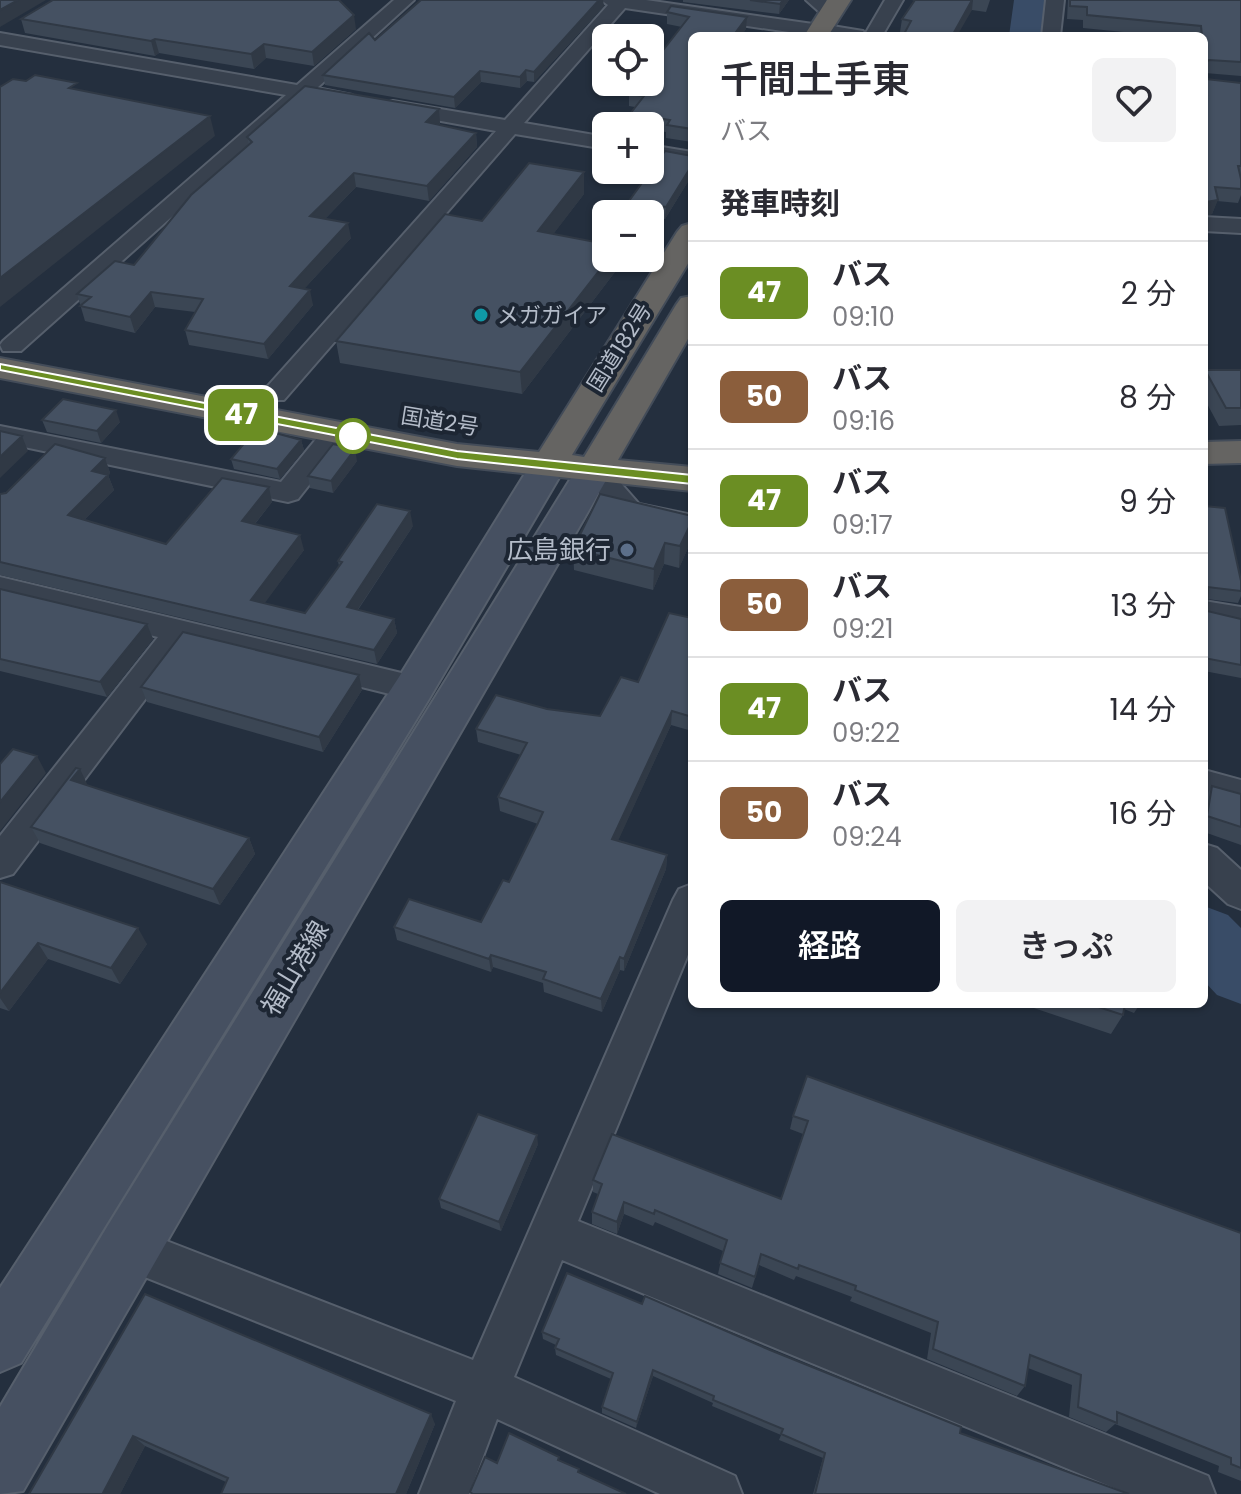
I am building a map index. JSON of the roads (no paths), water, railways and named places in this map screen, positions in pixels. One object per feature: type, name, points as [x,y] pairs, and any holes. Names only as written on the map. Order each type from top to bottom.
[{"type":"highway","points":[[853,32],[869,0]]},
{"type":"highway","name":"国道182号","points":[[579,454],[688,240]]},
{"type":"highway","name":"国道182号","points":[[579,454],[688,310]]},
{"type":"highway","name":"国道2号","points":[[4,352],[474,428],[688,478]]},
{"type":"highway","name":"国道2号","points":[[4,352],[336,433],[457,455],[688,452]]},
{"type":"highway","points":[[1208,453],[1241,452]]},
{"type":"highway","points":[[1208,483],[1241,483]]},
{"type":"main road","name":"福山港線","points":[[0,1342],[414,688],[579,454]]},
{"type":"main road","name":"福山港線","points":[[0,1468],[579,454]]},
{"type":"street","points":[[4,352],[405,0]]},
{"type":"street","points":[[875,32],[894,0]]},
{"type":"street","points":[[1051,32],[1055,0]]},
{"type":"street","points":[[275,394],[512,127],[615,1],[824,16],[846,32]]},
{"type":"street","points":[[0,38],[26,22]]},
{"type":"street","points":[[0,38],[592,141]]},
{"type":"street","points":[[664,153],[688,157]]},
{"type":"street","points":[[1208,224],[1241,226]]},
{"type":"street","points":[[0,434],[288,493],[336,433]]},
{"type":"street","points":[[33,467],[54,445]]},
{"type":"street","points":[[579,454],[629,511],[688,524]]},
{"type":"street","points":[[0,588],[414,688]]},
{"type":"street","points":[[1208,613],[1241,618]]},
{"type":"street","points":[[0,863],[181,630]]},
{"type":"street","points":[[1208,785],[1241,794]]},
{"type":"street","points":[[1208,863],[1241,893]]},
{"type":"street","points":[[444,1494],[485,1389],[688,910]]},
{"type":"street","points":[[552,1233],[1190,1494]]},
{"type":"street","points":[[128,1248],[485,1389],[717,1494]]},
{"type":"waterway","points":[[1026,32],[1030,0]]},
{"type":"waterway","points":[[1208,939],[1241,974]]},
{"type":"place","name":"メガガイア","points":[[481,315]]},
{"type":"place","name":"広島銀行","points":[[627,550]]}]
